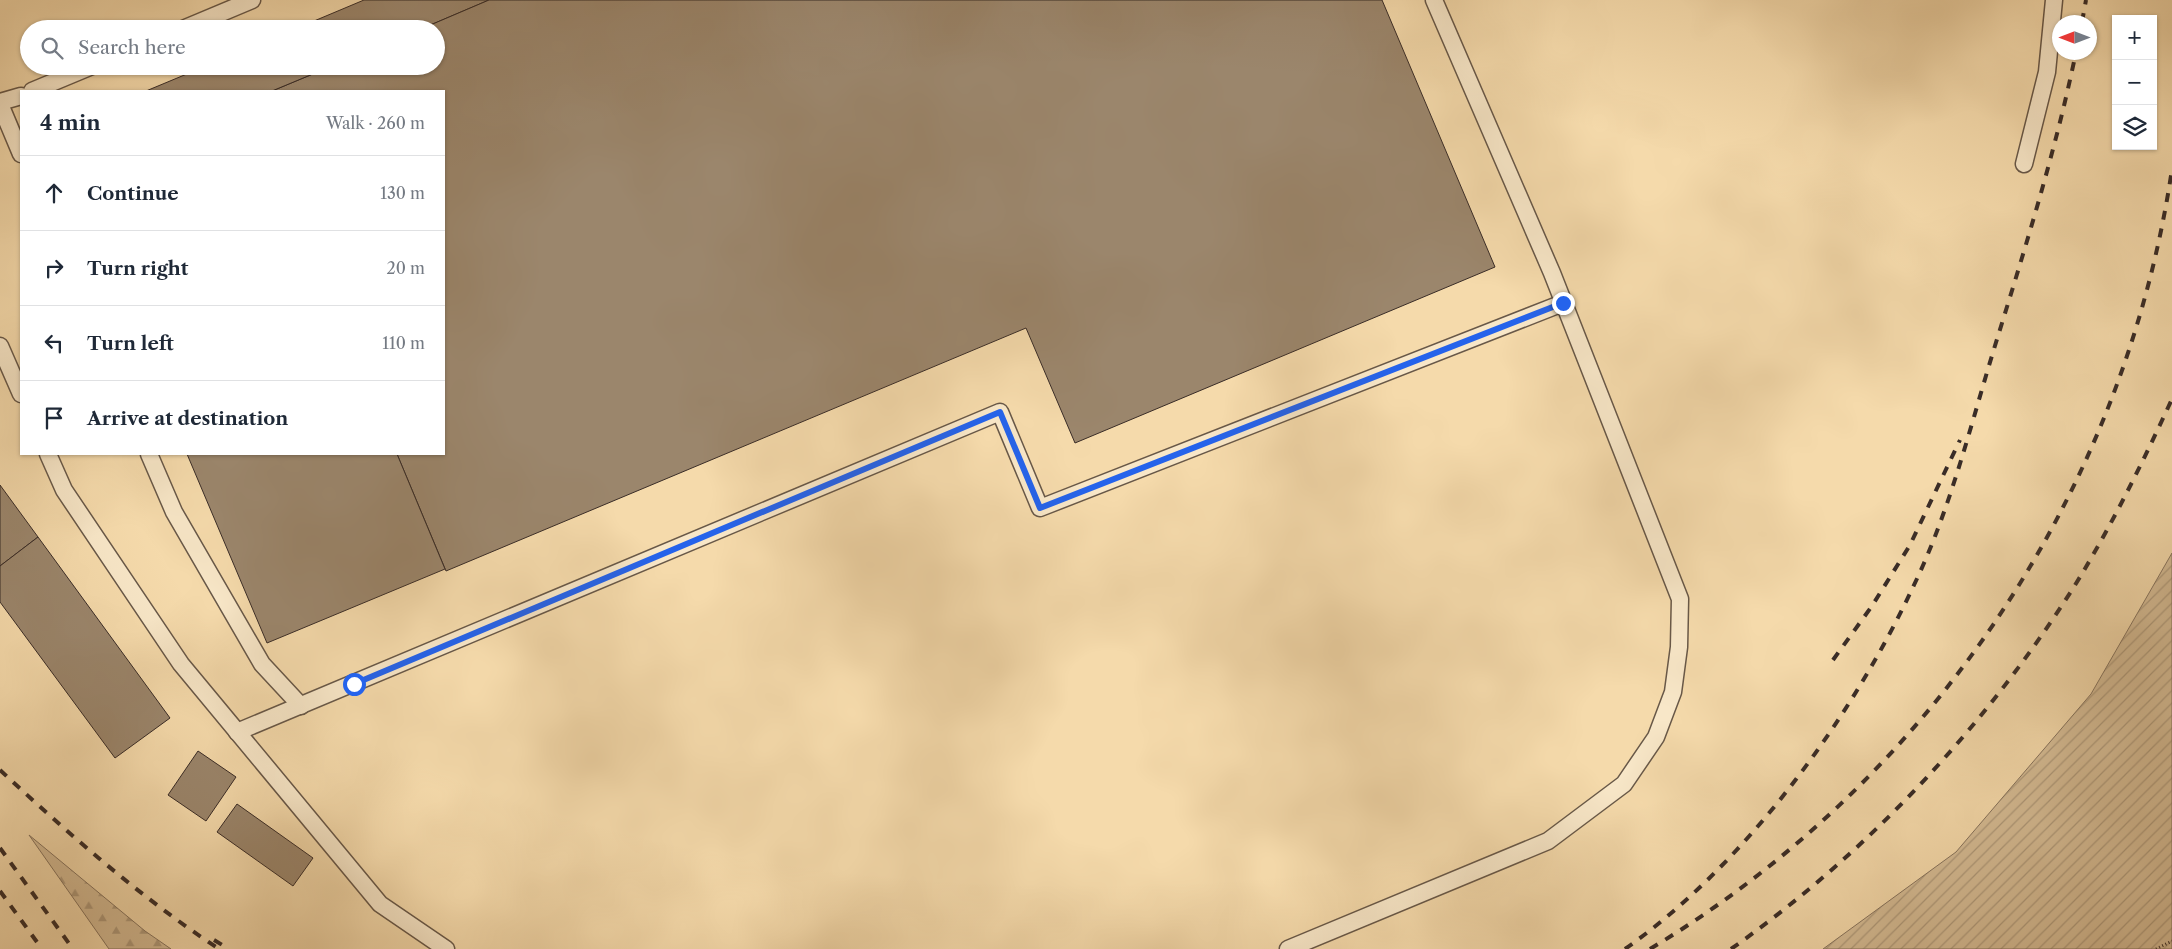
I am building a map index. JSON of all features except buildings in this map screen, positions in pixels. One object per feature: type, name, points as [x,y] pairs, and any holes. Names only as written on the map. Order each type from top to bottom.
[{"type":"lane","points":[[204,20],[252,0]]},
{"type":"lane","points":[[1288,949],[1548,840],[1624,784],[1656,737],[1673,692],[1679,647],[1680,599],[1563,303],[1434,0]]},
{"type":"lane","points":[[2024,164],[2047,72],[2054,0]]},
{"type":"lane","points":[[34,90],[70,75]]},
{"type":"lane","points":[[20,96],[0,103],[20,152]]},
{"type":"lane","points":[[237,732],[1000,412],[1040,508],[1563,303]]},
{"type":"lane","points":[[0,346],[20,392]]},
{"type":"lane","points":[[48,455],[64,490],[181,664],[380,904],[446,949]]},
{"type":"lane","points":[[149,455],[174,512],[262,664],[301,706]]},
{"type":"path","points":[[2156,949],[2172,942]]},
{"type":"green space","points":[[2172,553],[2172,949],[1823,949],[1956,852],[2091,694]]},
{"type":"green space","points":[[29,835],[145,931],[171,949],[109,949]]},
{"type":"railway","points":[[2083,15],[2086,0]]},
{"type":"railway","points":[[1625,949],[1670,914],[1712,875],[1753,832],[1792,785],[1827,736],[1860,686],[1889,635],[1914,585],[1940,524],[1960,462],[2040,195],[2074,60]]},
{"type":"railway","points":[[1650,949],[1751,881],[1843,802],[1926,714],[1998,617],[2060,514],[2110,404],[2147,289],[2172,169]]},
{"type":"railway","points":[[1731,949],[1781,912],[1829,872],[1875,830],[1961,740],[2000,691],[2072,590],[2125,496],[2172,399]]},
{"type":"railway","points":[[1833,660],[1872,606],[1910,545],[1960,440]]},
{"type":"railway","points":[[0,770],[106,864],[161,908],[219,949]]},
{"type":"railway","points":[[0,848],[73,949]]},
{"type":"railway","points":[[0,891],[42,949]]},
{"type":"railway","points":[[214,940],[229,949]]},
{"type":"route","points":[[354,684],[1000,412],[1040,508],[1563,303]]}]
